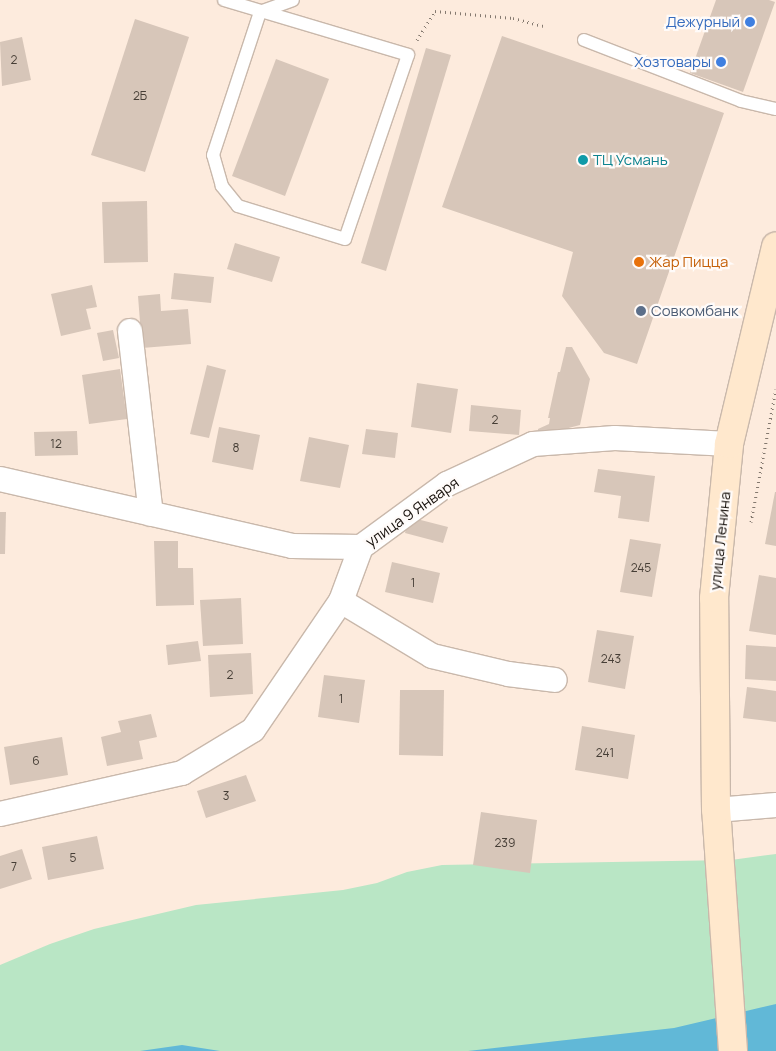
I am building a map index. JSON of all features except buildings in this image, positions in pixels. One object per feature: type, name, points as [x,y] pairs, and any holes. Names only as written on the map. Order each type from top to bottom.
[{"type":"main road","name":"улица Ленина","points":[[733,1051],[716,810],[714,598],[729,444],[776,247]]},
{"type":"street","points":[[130,331],[151,514]]},
{"type":"street","name":"улица 9 Января","points":[[0,479],[292,546],[360,547],[447,484],[533,444],[615,438],[729,444]]},
{"type":"street","points":[[0,814],[182,774],[253,730],[341,601],[360,547]]},
{"type":"street","points":[[341,601],[432,656],[508,674],[554,680]]},
{"type":"street","points":[[716,810],[776,805]]},
{"type":"lane","points":[[224,0],[408,55],[345,239],[238,206],[222,186],[213,155],[260,12]]},
{"type":"lane","points":[[260,12],[293,0]]},
{"type":"lane","points":[[584,40],[741,102],[776,109]]},
{"type":"path","points":[[408,55],[436,11],[513,18],[543,26]]},
{"type":"path","points":[[751,523],[776,389]]},
{"type":"green space","points":[[776,854],[776,1051],[0,1051],[0,965],[50,944],[94,929],[196,905],[343,890],[377,883],[407,872],[442,865],[731,860]]},
{"type":"water","points":[[776,1004],[776,1051],[468,1051],[674,1028]]},
{"type":"water","points":[[182,1045],[220,1051],[140,1051]]},
{"type":"place","name":"Дежурный","points":[[750,22]]},
{"type":"place","name":"Хозтовары","points":[[721,62]]},
{"type":"place","name":"ТЦ Усмань","points":[[583,160]]},
{"type":"place","name":"Жар Пицца","points":[[639,262]]},
{"type":"place","name":"Совкомбанк","points":[[641,311]]}]
